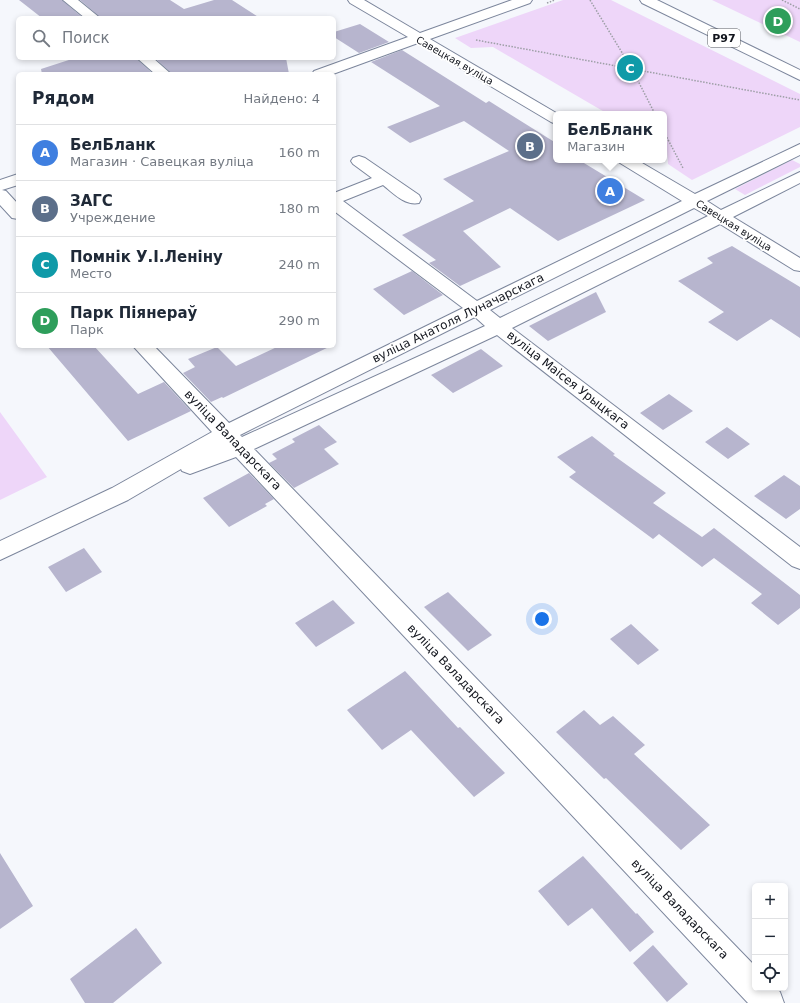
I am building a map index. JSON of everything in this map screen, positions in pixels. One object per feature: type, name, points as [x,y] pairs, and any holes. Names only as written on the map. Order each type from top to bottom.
[{"type":"street","points":[[70,0],[90,16]]},
{"type":"street","name":"Савецкая вуліца","points":[[354,0],[553,117]]},
{"type":"street","points":[[325,72],[525,0]]},
{"type":"street","name":"Р97","points":[[647,0],[800,76]]},
{"type":"street","points":[[146,60],[162,72]]},
{"type":"street","name":"вуліца Анатоля Луначарскага","points":[[233,440],[476,309],[800,149]]},
{"type":"street","points":[[359,160],[413,199]]},
{"type":"street","name":"Савецкая вуліца","points":[[631,163],[695,200],[800,266]]},
{"type":"street","name":"вуліца Анатоля Луначарскага","points":[[0,551],[233,440],[498,327],[800,177]]},
{"type":"street","points":[[336,198],[384,179]]},
{"type":"street","points":[[0,186],[16,180]]},
{"type":"street","points":[[0,196],[16,212]]},
{"type":"street","name":"вуліца Маісея Урыцкага","points":[[336,204],[476,309],[800,560]]},
{"type":"street","name":"вуліца Валадарскага","points":[[146,348],[769,1003]]},
{"type":"path","points":[[540,5],[555,0]]},
{"type":"path","points":[[590,0],[632,69],[653,111]]},
{"type":"path","points":[[782,0],[800,9]]},
{"type":"path","points":[[476,40],[800,100]]},
{"type":"path","points":[[667,138],[685,172]]},
{"type":"shaded area","points":[[563,0],[611,0],[800,94],[800,127],[692,180],[668,164],[667,111],[603,111],[493,47],[471,48],[455,38]]},
{"type":"shaded area","points":[[712,0],[800,0],[800,42]]},
{"type":"shaded area","points":[[792,160],[800,164],[800,167],[745,195],[735,189]]},
{"type":"shaded area","points":[[0,412],[47,477],[0,500]]},
{"type":"building","points":[[19,0],[62,0],[81,16],[39,16]]},
{"type":"building","points":[[80,0],[170,0],[184,9],[214,0],[232,0],[257,16],[99,16]]},
{"type":"building","points":[[360,24],[389,42],[359,53],[336,38],[336,31]]},
{"type":"building","points":[[402,50],[486,103],[489,101],[553,141],[553,163],[584,163],[645,200],[558,241],[510,208],[463,231],[501,267],[460,286],[429,263],[436,260],[402,235],[474,201],[443,179],[509,151],[464,121],[410,143],[387,127],[440,106],[371,62]]},
{"type":"building","points":[[69,60],[138,60],[151,72],[42,72],[41,69]]},
{"type":"building","points":[[157,60],[286,60],[289,72],[170,72]]},
{"type":"building","points":[[732,246],[800,287],[800,338],[771,319],[737,341],[708,322],[724,312],[678,281],[713,263],[707,258]]},
{"type":"building","points":[[412,271],[443,295],[404,315],[373,289]]},
{"type":"building","points":[[596,292],[606,312],[548,341],[529,326]]},
{"type":"building","points":[[49,348],[96,348],[138,394],[164,382],[191,411],[128,441]]},
{"type":"building","points":[[215,348],[218,348],[236,366],[275,348],[327,348],[223,398],[222,397],[211,402],[183,373],[195,367],[188,359]]},
{"type":"building","points":[[481,349],[503,366],[453,393],[431,375]]},
{"type":"building","points":[[669,394],[693,411],[663,430],[640,413]]},
{"type":"building","points":[[319,425],[337,442],[324,449],[339,464],[294,488],[269,463],[277,459],[272,454],[295,442],[292,439]]},
{"type":"building","points":[[727,427],[750,444],[728,459],[705,442]]},
{"type":"building","points":[[592,436],[615,454],[613,455],[666,493],[653,503],[702,537],[714,528],[800,595],[800,608],[778,625],[751,603],[762,594],[714,558],[702,567],[659,534],[653,539],[569,477],[576,472],[557,457]]},
{"type":"building","points":[[249,473],[274,499],[265,504],[267,506],[229,527],[203,498]]},
{"type":"building","points":[[784,475],[800,486],[800,509],[786,519],[754,496]]},
{"type":"building","points":[[84,548],[102,572],[66,592],[48,567]]},
{"type":"building","points":[[448,592],[492,635],[468,651],[424,607]]},
{"type":"building","points":[[333,600],[355,623],[316,647],[295,623]]},
{"type":"building","points":[[631,624],[659,650],[638,665],[610,639]]},
{"type":"building","points":[[405,671],[458,728],[460,727],[505,773],[474,797],[411,730],[382,750],[347,710]]},
{"type":"building","points":[[584,710],[600,725],[613,716],[645,745],[634,754],[710,825],[681,850],[606,778],[604,779],[556,732]]},
{"type":"building","points":[[0,853],[33,906],[0,929]]},
{"type":"building","points":[[583,856],[654,932],[630,952],[592,908],[568,926],[538,891]]},
{"type":"building","points":[[136,928],[162,963],[113,1003],[85,1003],[70,979]]},
{"type":"building","points":[[653,945],[688,984],[667,1002],[633,963]]},
{"type":"place","name":"Парк Піянераў","points":[[778,21]]},
{"type":"place","name":"Помнік У.І.Леніну","points":[[630,68]]},
{"type":"place","name":"ЗАГС","points":[[530,146]]},
{"type":"place","name":"БелБланк","points":[[610,191]]}]
